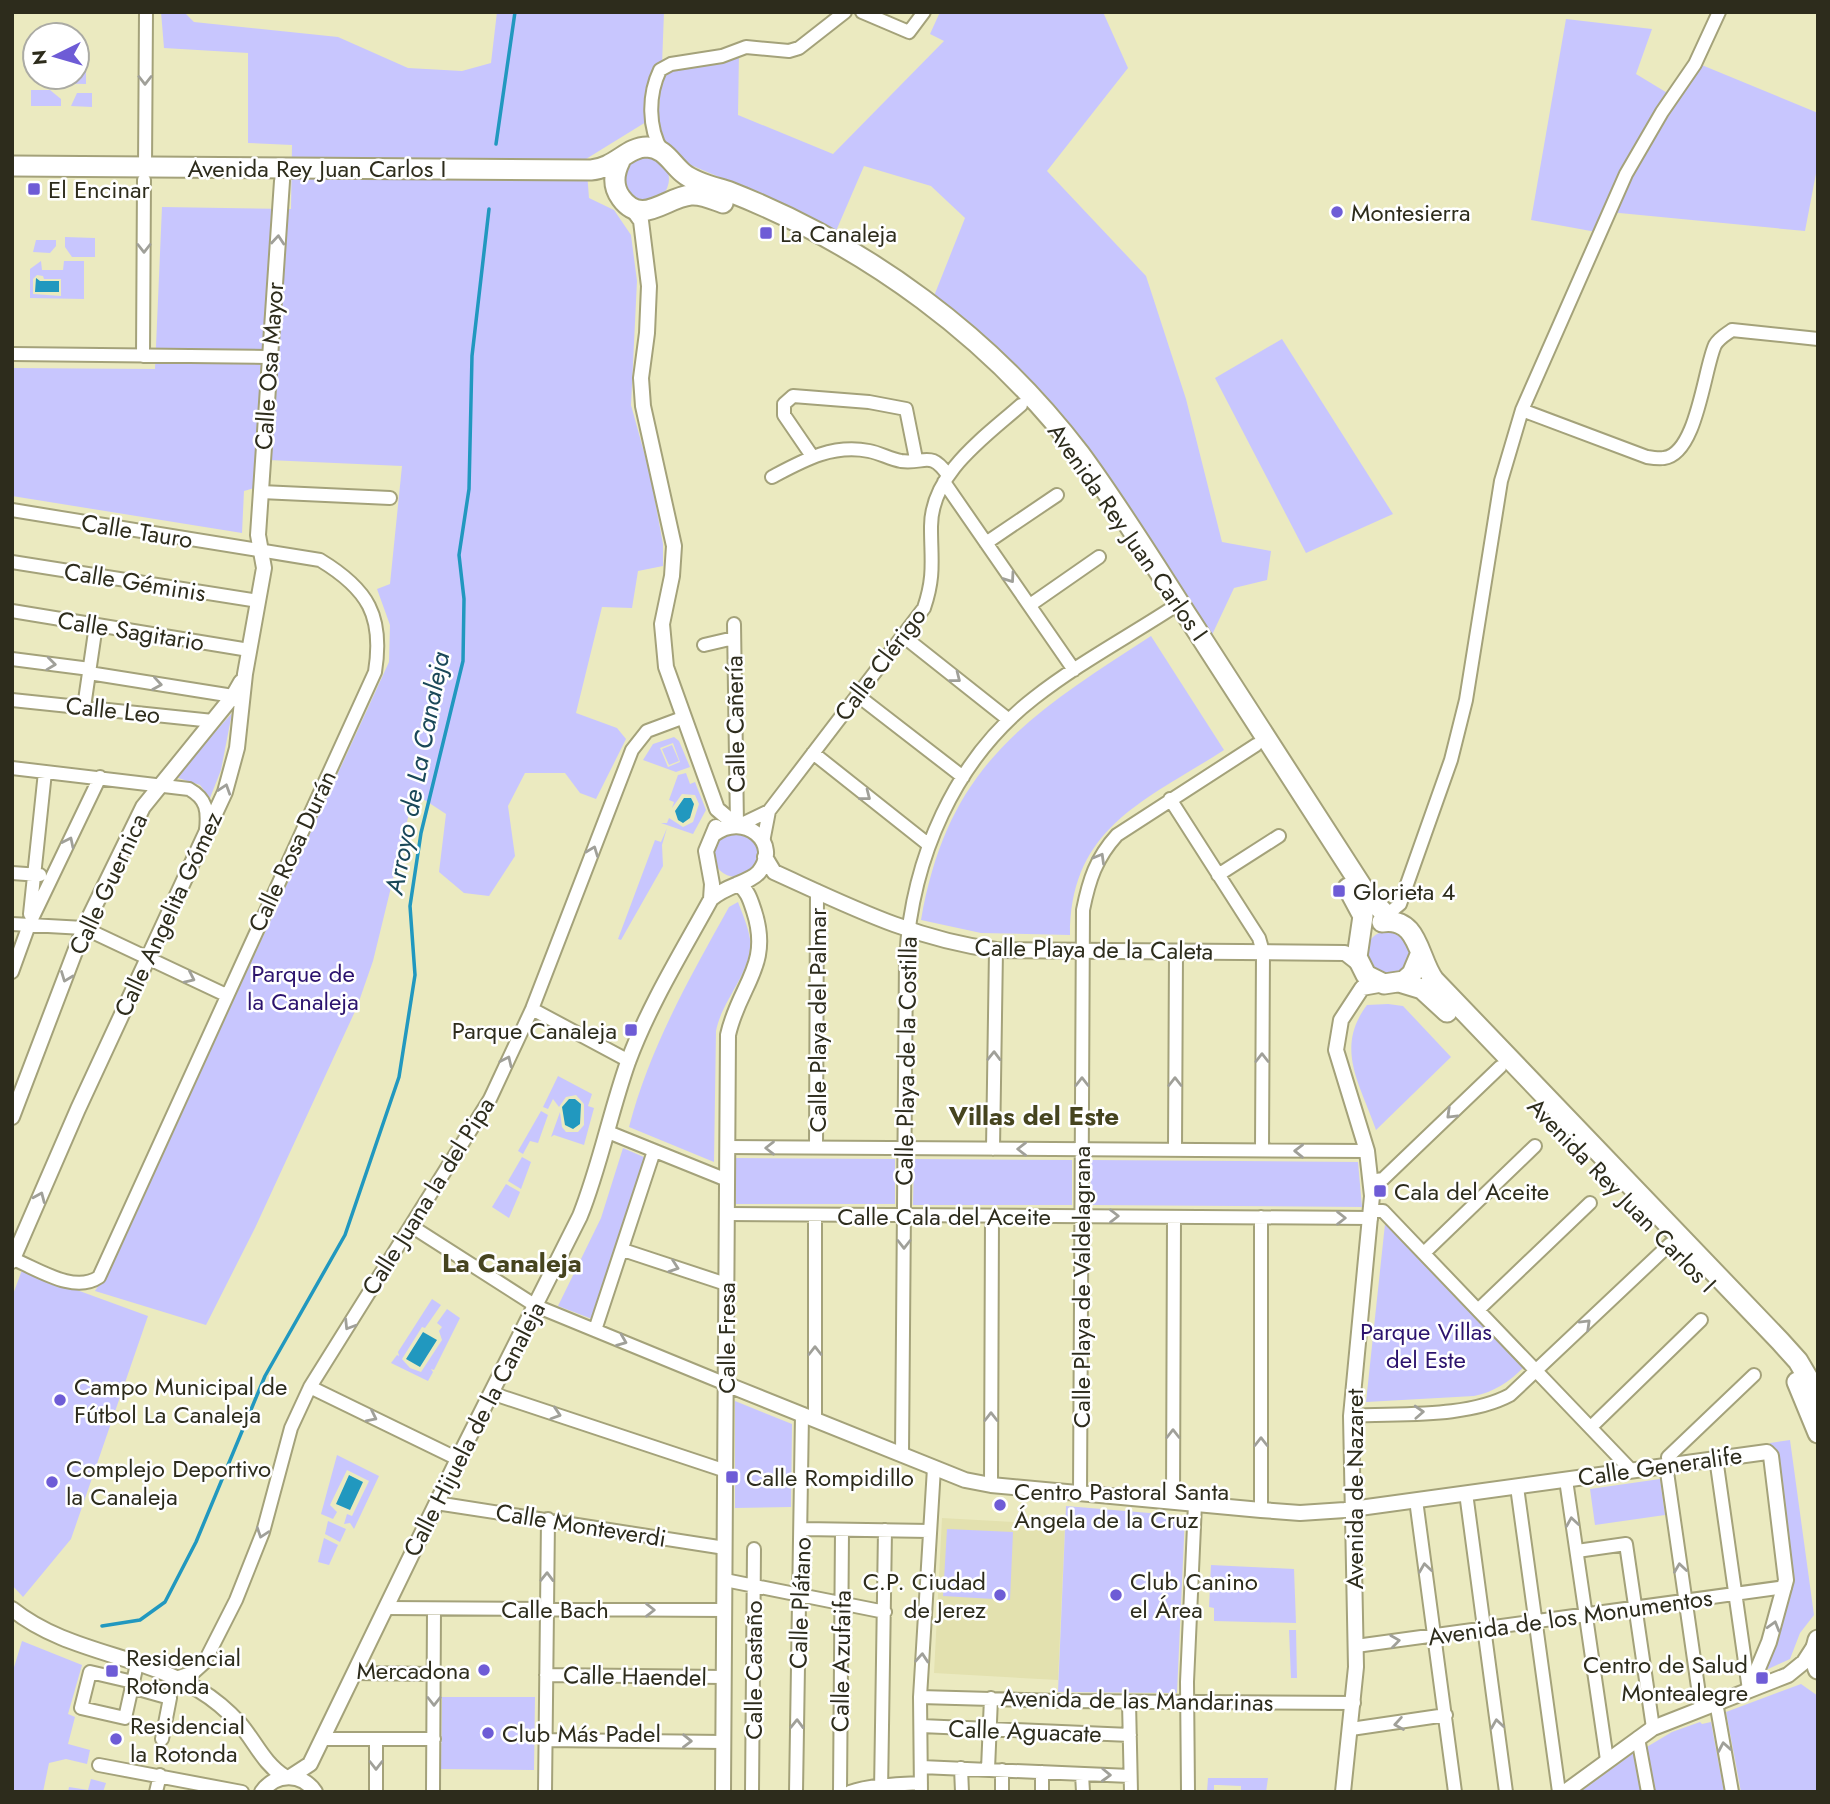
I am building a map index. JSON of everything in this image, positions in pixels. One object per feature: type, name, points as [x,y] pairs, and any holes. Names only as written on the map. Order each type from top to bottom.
[{"type":"main road","name":"Avenida Rey Juan Carlos I","points":[[12,179],[144,173],[591,170],[620,161],[637,149],[648,147],[668,158],[686,176],[790,218],[888,275],[962,331],[1038,405],[1099,481],[1365,892],[1414,935],[1420,955],[1434,980],[1780,1340],[1798,1361],[1818,1395]]},
{"type":"main road","points":[[668,158],[677,183],[669,201]]},
{"type":"main road","points":[[620,161],[615,171],[617,192],[641,213]]},
{"type":"main road","name":"Avenida Rey Juan Carlos I","points":[[12,166],[282,181],[592,183],[617,192]]},
{"type":"main road","name":"Avenida Rey Juan Carlos I","points":[[641,213],[688,195],[706,197],[771,223],[828,253],[929,320],[981,364],[1021,405],[1089,488],[1360,906],[1363,926],[1358,958],[1374,981],[1422,989],[1433,997],[1784,1364],[1802,1390],[1818,1433]]},
{"type":"main road","points":[[1358,958],[1393,919]]},
{"type":"main road","points":[[1391,983],[1412,974],[1420,955]]},
{"type":"main road","points":[[1816,1643],[1818,1669]]},
{"type":"street","points":[[143,356],[146,12]]},
{"type":"street","points":[[668,158],[654,139],[652,124],[653,97],[660,70],[671,64],[722,57],[746,47],[789,51],[799,48],[845,12]]},
{"type":"street","points":[[862,12],[908,32],[920,14]]},
{"type":"street","points":[[1393,919],[1451,760],[1466,701],[1500,481],[1521,410],[1626,174],[1662,112],[1695,64],[1719,12]]},
{"type":"street","points":[[637,149],[652,124]]},
{"type":"street","name":"Calle Osa Mayor","points":[[261,551],[258,536],[268,357],[282,181]]},
{"type":"street","points":[[641,213],[649,286],[641,378],[643,406],[674,547],[672,576],[662,624],[666,667],[682,718],[717,808],[714,834],[706,851],[710,869],[711,899]]},
{"type":"street","points":[[1521,410],[1647,457],[1666,458],[1677,451],[1688,432],[1706,389],[1715,346],[1721,337],[1731,330],[1818,339]]},
{"type":"street","points":[[12,354],[268,357]]},
{"type":"street","points":[[812,456],[784,415],[784,404],[793,396],[869,402],[906,409],[916,459]]},
{"type":"street","name":"Calle Clérigo","points":[[738,825],[769,811],[924,607],[933,582],[930,526],[934,503],[946,478],[1021,405]]},
{"type":"street","points":[[772,477],[812,456],[849,448],[901,461],[927,458],[939,463],[986,543],[1074,670]]},
{"type":"street","points":[[261,492],[390,498]]},
{"type":"street","points":[[986,543],[1057,495]]},
{"type":"street","name":"Calle Tauro","points":[[12,510],[261,551]]},
{"type":"street","name":"Calle Angelita Gómez","points":[[12,1259],[225,792],[237,748],[245,674],[264,568],[261,551]]},
{"type":"street","name":"Calle Rosa Durán","points":[[12,1259],[77,1285],[90,1283],[99,1277],[375,672],[379,648],[375,622],[366,600],[349,578],[320,560],[261,551]]},
{"type":"street","points":[[1030,606],[1099,557]]},
{"type":"street","name":"Calle Géminis","points":[[12,562],[258,601]]},
{"type":"street","name":"Calle Playa de la Costilla","points":[[902,1455],[907,931],[917,879],[944,808],[963,777],[1009,720],[1074,670],[1169,610]]},
{"type":"street","name":"Calle Sagitario","points":[[12,611],[249,650]]},
{"type":"street","name":"Calle Cañería","points":[[734,624],[738,825]]},
{"type":"street","points":[[84,707],[96,625]]},
{"type":"street","points":[[903,636],[1009,720]]},
{"type":"street","points":[[704,645],[734,638]]},
{"type":"street","points":[[12,659],[233,696]]},
{"type":"street","name":"Calle Guernica","points":[[12,1117],[84,928],[143,807],[233,696],[245,674]]},
{"type":"street","points":[[857,695],[963,777]]},
{"type":"street","name":"Calle Leo","points":[[12,700],[213,721]]},
{"type":"street","name":"Calle Juana la del Pipa","points":[[176,1678],[194,1672],[204,1663],[236,1600],[263,1532],[290,1428],[310,1387],[490,1099],[532,1009],[632,750],[647,731],[682,718]]},
{"type":"street","name":"Calle Playa de Valdelagrana","points":[[1080,1493],[1083,952],[1085,899],[1090,877],[1102,852],[1117,835],[1256,745]]},
{"type":"street","points":[[813,753],[929,845]]},
{"type":"street","points":[[12,768],[188,789],[203,800],[208,811],[206,834]]},
{"type":"street","points":[[29,925],[45,772]]},
{"type":"street","points":[[12,972],[29,925],[100,777]]},
{"type":"street","points":[[1170,799],[1259,938],[1263,952],[1262,1150]]},
{"type":"street","points":[[710,869],[725,882],[746,883],[774,872],[758,834],[738,825],[717,808]]},
{"type":"street","name":"Calle Clérigo","points":[[764,850],[769,811]]},
{"type":"street","points":[[714,834],[722,828],[738,825]]},
{"type":"street","points":[[1219,875],[1279,835]]},
{"type":"street","points":[[746,883],[764,850]]},
{"type":"street","name":"Calle Playa de la Caleta","points":[[774,872],[907,931],[949,944],[996,950],[1263,952],[1358,958]]},
{"type":"street","points":[[12,873],[53,876]]},
{"type":"street","name":"Calle Hijuela de la Canaleja","points":[[263,1791],[274,1780],[288,1777],[310,1764],[584,1206],[629,1061],[656,1000],[711,899],[746,883]]},
{"type":"street","name":"Calle Fresa","points":[[723,1792],[727,1035],[736,1009],[757,967],[761,950],[761,932],[746,883]]},
{"type":"street","name":"Calle Playa del Palmar","points":[[816,1148],[817,891]]},
{"type":"street","points":[[12,924],[84,928],[226,995]]},
{"type":"street","points":[[993,1149],[996,950]]},
{"type":"street","points":[[1174,1150],[1176,953]]},
{"type":"street","name":"Avenida de Nazaret","points":[[1343,1792],[1352,1729],[1356,1646],[1351,1416],[1371,1214],[1371,1181],[1367,1151],[1336,1050],[1341,1020],[1358,958]]},
{"type":"street","points":[[532,1009],[629,1061]]},
{"type":"street","points":[[1371,1181],[1384,1179],[1500,1067]]},
{"type":"street","points":[[608,1132],[727,1181]]},
{"type":"street","points":[[1424,1253],[1535,1146]]},
{"type":"street","points":[[727,1147],[1367,1151]]},
{"type":"street","points":[[595,1331],[654,1151]]},
{"type":"street","points":[[1478,1310],[1590,1203]]},
{"type":"street","points":[[1371,1214],[1383,1211],[1631,1470]]},
{"type":"street","name":"Calle Cala del Aceite","points":[[727,1214],[1174,1217],[1371,1214]]},
{"type":"street","name":"Calle Plátano","points":[[796,1792],[798,1538],[803,1530],[816,1215]]},
{"type":"street","points":[[991,1485],[992,1216]]},
{"type":"street","points":[[1173,1502],[1174,1217]]},
{"type":"street","points":[[1261,1217],[1261,1510]]},
{"type":"street","points":[[411,1226],[536,1306],[726,1384]]},
{"type":"street","points":[[1351,1416],[1483,1407],[1510,1395],[1670,1244]]},
{"type":"street","points":[[622,1250],[726,1284]]},
{"type":"street","points":[[1591,1427],[1701,1320]]},
{"type":"street","points":[[1701,1708],[1668,1457],[1754,1375]]},
{"type":"street","name":"Calle Generalife","points":[[726,1384],[934,1468],[991,1485],[1300,1513],[1517,1487],[1762,1451],[1771,1456],[1786,1573],[1785,1587],[1769,1642],[1749,1690]]},
{"type":"street","points":[[310,1387],[458,1459]]},
{"type":"street","points":[[491,1393],[726,1471]]},
{"type":"street","points":[[1716,1458],[1749,1690]]},
{"type":"street","points":[[850,1792],[921,1788],[920,1697],[934,1468]]},
{"type":"street","points":[[1566,1479],[1607,1760]]},
{"type":"street","points":[[1517,1487],[1559,1792]]},
{"type":"street","points":[[1466,1493],[1506,1792]]},
{"type":"street","points":[[1416,1500],[1455,1792]]},
{"type":"street","name":"Calle Monteverdi","points":[[436,1503],[725,1548]]},
{"type":"street","points":[[1188,1792],[1187,1702],[1195,1504]]},
{"type":"street","points":[[545,1792],[548,1519]]},
{"type":"street","points":[[803,1530],[930,1531]]},
{"type":"street","name":"Calle Azufaifa","points":[[840,1792],[842,1530]]},
{"type":"street","points":[[882,1789],[885,1530]]},
{"type":"street","points":[[1577,1551],[1626,1544],[1653,1728]]},
{"type":"street","name":"Calle Castaño","points":[[752,1792],[754,1549]]},
{"type":"street","points":[[725,1580],[885,1612]]},
{"type":"street","name":"Avenida de los Monumentos","points":[[1356,1646],[1785,1587]]},
{"type":"street","name":"Calle Bach","points":[[386,1608],[725,1610]]},
{"type":"street","points":[[12,1609],[61,1639],[176,1678],[220,1704],[239,1723],[267,1764],[288,1777],[303,1780],[314,1789]]},
{"type":"street","points":[[433,1792],[434,1609]]},
{"type":"street","points":[[1564,1792],[1653,1728],[1788,1675],[1804,1662],[1816,1643]]},
{"type":"street","points":[[137,1664],[132,1685],[125,1718],[81,1709],[90,1672],[132,1685],[170,1698],[162,1738]]},
{"type":"street","points":[[354,1673],[434,1674]]},
{"type":"street","name":"Calle Haendel","points":[[546,1675],[724,1677]]},
{"type":"street","points":[[1788,1675],[1818,1676]]},
{"type":"street","name":"Avenida de las Mandarinas","points":[[920,1697],[1129,1702],[1354,1703]]},
{"type":"street","points":[[988,1769],[991,1699]]},
{"type":"street","points":[[1129,1702],[1131,1792]]},
{"type":"street","points":[[1716,1702],[1732,1792]]},
{"type":"street","points":[[1352,1729],[1446,1716]]},
{"type":"street","name":"Calle Aguacate","points":[[920,1726],[1130,1735]]},
{"type":"street","points":[[1638,1738],[1648,1792]]},
{"type":"street","points":[[323,1739],[434,1739]]},
{"type":"street","points":[[376,1739],[376,1792]]},
{"type":"street","points":[[545,1740],[724,1742]]},
{"type":"street","points":[[263,1791],[267,1764]]},
{"type":"street","points":[[310,1764],[314,1789]]},
{"type":"street","points":[[99,1765],[160,1775],[212,1789],[242,1792]]},
{"type":"street","points":[[921,1767],[1130,1776]]},
{"type":"street","points":[[961,1768],[962,1792]]},
{"type":"street","points":[[1002,1770],[1002,1792]]},
{"type":"street","points":[[1042,1772],[1042,1792]]},
{"type":"street","points":[[1082,1774],[1083,1792]]},
{"type":"street","points":[[156,1792],[160,1775]]},
{"type":"shaded area","points":[[36,278],[40,281],[59,281],[59,292],[35,292]]},
{"type":"shaded area","points":[[684,798],[691,798],[694,804],[690,818],[683,823],[678,820],[675,811]]},
{"type":"shaded area","points":[[569,1099],[575,1099],[581,1104],[580,1124],[573,1129],[565,1125],[562,1107]]},
{"type":"shaded area","points":[[423,1332],[437,1340],[420,1367],[406,1359]]},
{"type":"shaded area","points":[[349,1475],[363,1482],[350,1510],[336,1504]]},
{"type":"shaded area","name":"C.P. Ciudad de Jerez","points":[[942,1518],[1065,1525],[1058,1680],[934,1673]]},
{"type":"green space","name":"Parque de la Canaleja","points":[[161,12],[184,12],[194,22],[338,37],[408,68],[462,71],[491,63],[497,12],[664,12],[662,65],[652,74],[646,122],[586,159],[589,198],[614,210],[631,235],[637,281],[631,405],[650,474],[663,544],[663,566],[638,571],[632,608],[602,607],[576,713],[617,728],[626,739],[596,799],[580,793],[565,773],[525,773],[508,806],[515,856],[489,896],[464,893],[439,872],[446,814],[414,793],[373,961],[357,1007],[255,1228],[206,1325],[95,1291],[112,1265],[389,662],[390,625],[377,589],[390,584],[402,466],[268,460],[258,487],[244,491],[242,533],[12,496],[12,368],[155,369],[162,207],[291,209],[292,145],[248,143],[248,53],[164,48]]},
{"type":"green space","points":[[940,12],[1103,12],[1128,68],[1047,171],[1146,276],[1186,399],[1222,542],[1271,551],[1267,580],[1234,588],[1211,637],[1014,366],[934,296],[965,218],[931,186],[864,166],[836,231],[796,210],[686,163],[666,145],[658,129],[661,77],[670,69],[739,52],[738,115],[833,154],[944,41],[930,34]]},
{"type":"green space","points":[[1566,19],[1652,29],[1636,74],[1669,94],[1692,61],[1818,113],[1818,163],[1805,231],[1609,212],[1607,234],[1531,220]]},
{"type":"green space","points":[[31,91],[51,91],[61,99],[61,106],[31,106]]},
{"type":"green space","points":[[77,93],[92,93],[92,107],[71,106]]},
{"type":"green space","points":[[646,156],[662,163],[669,179],[662,195],[646,202],[630,195],[623,179],[630,163]]},
{"type":"green space","points":[[65,237],[95,238],[95,257],[72,257],[65,247]]},
{"type":"green space","points":[[36,240],[56,240],[56,246],[50,253],[33,252]]},
{"type":"green space","points":[[41,261],[42,270],[63,270],[64,261],[84,261],[84,299],[30,298],[30,269]],"holes":[[[37,275],[43,276],[44,279],[61,279],[61,296],[33,294],[33,279]]]},
{"type":"green space","points":[[1282,339],[1393,514],[1306,553],[1215,378]]},
{"type":"green space","points":[[1151,636],[1224,750],[1141,802],[1117,821],[1098,842],[1083,868],[1073,898],[1070,935],[981,933],[921,920],[934,866],[951,821],[973,783],[1000,750],[1031,720],[1067,692]]},
{"type":"green space","points":[[232,713],[221,770],[210,798],[200,785],[175,777]]},
{"type":"green space","points":[[674,737],[679,741],[690,767],[676,772],[643,760],[653,744]],"holes":[[[673,743],[680,762],[668,767],[660,748]]]},
{"type":"green space","points":[[672,745],[679,761],[669,765],[662,749]]},
{"type":"green space","points":[[686,773],[690,784],[695,782],[706,810],[693,834],[661,823],[667,823],[669,818],[683,827],[693,822],[699,804],[695,795],[682,794],[672,808],[674,802],[669,800],[678,775]]},
{"type":"green space","points":[[667,828],[662,845],[663,866],[621,940],[618,939],[655,840],[661,842]]},
{"type":"green space","points":[[736,831],[752,838],[759,854],[752,870],[736,877],[720,870],[713,854],[720,838]]},
{"type":"green space","points":[[738,902],[749,934],[750,951],[716,1031],[714,1162],[629,1127],[648,1069],[672,1014],[729,907]]},
{"type":"green space","points":[[1388,931],[1397,932],[1404,937],[1409,944],[1409,962],[1404,969],[1397,974],[1388,975],[1379,974],[1372,969],[1367,962],[1366,953],[1367,944],[1372,937],[1379,932]]},
{"type":"green space","points":[[1367,1005],[1403,1006],[1451,1057],[1376,1130],[1353,1067],[1352,1037],[1357,1021]]},
{"type":"green space","points":[[558,1076],[592,1094],[588,1106],[594,1108],[584,1145],[554,1135],[551,1137],[560,1112],[562,1127],[566,1132],[578,1132],[584,1125],[584,1104],[576,1095],[566,1097],[559,1107],[553,1099],[548,1109],[543,1107]]},
{"type":"green space","points":[[541,1111],[548,1115],[538,1143],[530,1141],[523,1154],[518,1151]]},
{"type":"green space","points":[[623,1148],[646,1158],[592,1319],[558,1306],[601,1218]]},
{"type":"green space","points":[[522,1157],[531,1162],[521,1189],[508,1181]]},
{"type":"green space","points":[[736,1158],[895,1159],[895,1204],[736,1204]]},
{"type":"green space","points":[[914,1159],[1072,1160],[1072,1205],[913,1205]]},
{"type":"green space","points":[[1091,1160],[1358,1162],[1362,1207],[1090,1205]]},
{"type":"green space","points":[[506,1184],[520,1192],[509,1218],[492,1207]]},
{"type":"green space","name":"Parque Villas del Este","points":[[1385,1224],[1523,1368],[1518,1373],[1495,1389],[1474,1396],[1366,1402]]},
{"type":"green space","name":"Campo Municipal de Fútbol La Canaleja","points":[[22,1270],[148,1316],[71,1539],[23,1597],[12,1585],[12,1297]]},
{"type":"green space","points":[[432,1299],[441,1305],[425,1328],[422,1327],[402,1359],[410,1368],[421,1372],[442,1340],[439,1331],[442,1327],[437,1323],[447,1309],[460,1318],[434,1370],[431,1369],[433,1372],[428,1381],[391,1363],[399,1356],[398,1352]]},
{"type":"green space","points":[[735,1401],[792,1424],[791,1507],[735,1508]]},
{"type":"green space","points":[[1790,1440],[1814,1615],[1800,1633],[1790,1659],[1766,1670],[1763,1669],[1790,1586],[1770,1443]]},
{"type":"green space","points":[[337,1455],[379,1476],[354,1529],[350,1523],[344,1524],[347,1514],[352,1516],[369,1481],[347,1470],[330,1505],[337,1512],[333,1519],[321,1514]]},
{"type":"green space","points":[[1660,1479],[1665,1515],[1595,1525],[1590,1489]]},
{"type":"green space","name":"Club Canino el Área","points":[[1066,1506],[1185,1516],[1177,1693],[1058,1692]]},
{"type":"green space","points":[[328,1521],[346,1529],[340,1542],[325,1534]]},
{"type":"green space","points":[[947,1529],[1013,1532],[1010,1600],[943,1596]]},
{"type":"green space","points":[[324,1538],[338,1545],[329,1565],[318,1562]]},
{"type":"green space","points":[[1211,1565],[1294,1569],[1296,1623],[1214,1621],[1214,1608],[1209,1607]]},
{"type":"green space","points":[[1289,1630],[1296,1630],[1297,1678],[1291,1678]]},
{"type":"green space","points":[[22,1641],[82,1665],[68,1714],[75,1717],[68,1744],[90,1750],[87,1764],[66,1759],[49,1763],[43,1792],[12,1792],[12,1674]]},
{"type":"green space","points":[[1801,1684],[1818,1696],[1818,1792],[1741,1792],[1726,1712]]},
{"type":"green space","name":"Club Más Padel","points":[[442,1697],[535,1697],[534,1770],[441,1769]]},
{"type":"green space","points":[[1700,1722],[1711,1722],[1724,1792],[1654,1792],[1645,1748],[1672,1732]]},
{"type":"green space","points":[[1635,1752],[1642,1792],[1580,1792]]},
{"type":"green space","points":[[1208,1778],[1268,1778],[1266,1792],[1241,1792],[1241,1786],[1214,1785],[1214,1792],[1207,1792]]},
{"type":"green space","points":[[91,1779],[106,1783],[103,1792],[68,1792],[69,1787],[88,1790]]},
{"type":"waterway","name":"Arroyo de La Canaleja","points":[[496,144],[515,12]]},
{"type":"waterway","name":"Arroyo de La Canaleja","points":[[102,1626],[140,1620],[165,1602],[196,1542],[265,1376],[345,1235],[399,1077],[415,975],[410,906],[421,833],[463,661],[464,599],[459,555],[469,489],[472,356],[489,209]]},
{"type":"place","name":"El Encinar","points":[[34,189]]},
{"type":"place","name":"Montesierra","points":[[1337,212]]},
{"type":"place","name":"La Canaleja","points":[[766,233]]},
{"type":"place","name":"Glorieta 4","points":[[1339,891]]},
{"type":"place","name":"Parque Canaleja","points":[[631,1030]]},
{"type":"place","name":"Cala del Aceite","points":[[1380,1191]]},
{"type":"place","name":"Campo Municipal de Fútbol La Canaleja","points":[[60,1400]]},
{"type":"place","name":"Calle Rompidillo","points":[[732,1477]]},
{"type":"place","name":"Complejo Deportivo la Canaleja","points":[[52,1482]]},
{"type":"place","name":"Centro Pastoral Santa Ángela de la Cruz","points":[[1000,1505]]},
{"type":"place","name":"C.P. Ciudad de Jerez","points":[[1000,1595]]},
{"type":"place","name":"Club Canino el Área","points":[[1116,1595]]},
{"type":"place","name":"Mercadona","points":[[484,1670]]},
{"type":"place","name":"Residencial Rotonda","points":[[112,1671]]},
{"type":"place","name":"Centro de Salud Montealegre","points":[[1762,1678]]},
{"type":"place","name":"Club Más Padel","points":[[488,1733]]},
{"type":"place","name":"Residencial la Rotonda","points":[[116,1739]]},
{"type":"district","name":"Villas del Este","points":[[1034,1116]]},
{"type":"district","name":"La Canaleja","points":[[512,1263]]}]
